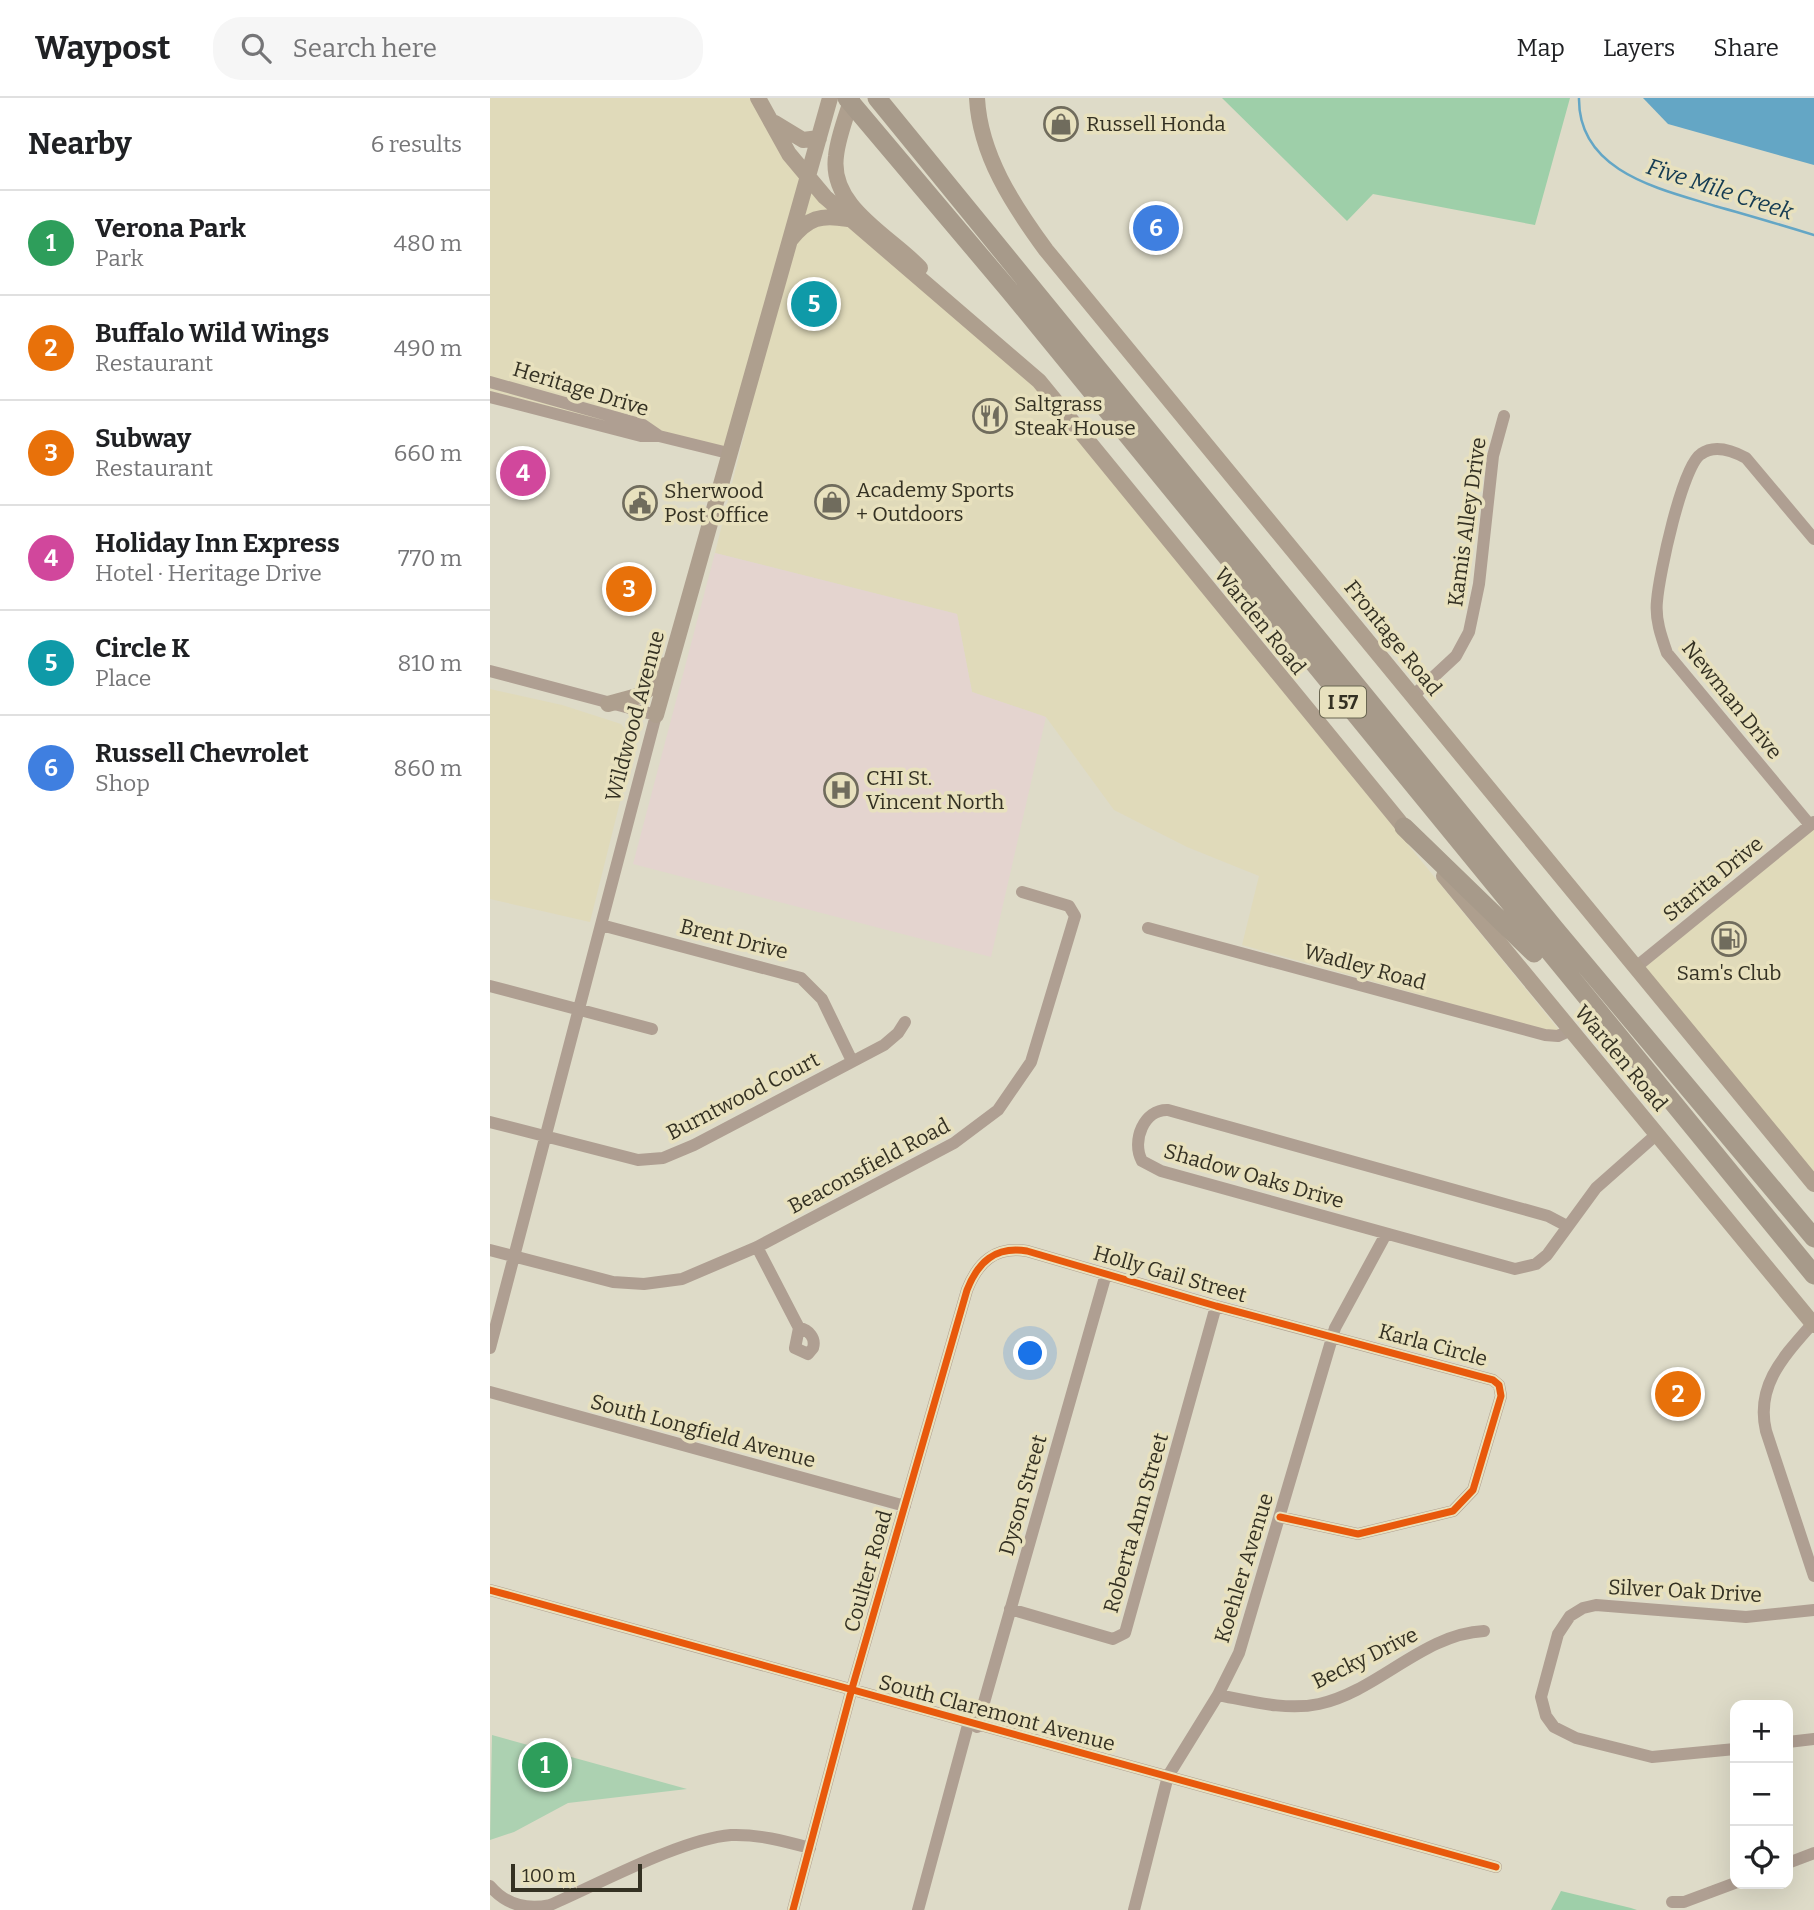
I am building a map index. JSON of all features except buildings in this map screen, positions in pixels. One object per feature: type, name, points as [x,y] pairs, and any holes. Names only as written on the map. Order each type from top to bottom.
[{"type":"highway","name":"I 57","points":[[850,98],[1814,1275]]},
{"type":"highway","name":"I 57","points":[[877,98],[1538,908],[1814,1238]]},
{"type":"highway","points":[[1404,827],[1453,871],[1615,1035]]},
{"type":"main road","name":"Warden Road","points":[[758,98],[789,154],[848,219],[963,313],[1039,381],[1814,1324]]},
{"type":"main road","name":"Wildwood Avenue","points":[[656,715],[830,98]]},
{"type":"main road","points":[[850,98],[836,155],[837,183],[844,197],[904,251],[963,313]]},
{"type":"main road","name":"Frontage Road","points":[[976,98],[981,128],[992,160],[1004,187],[1033,233],[1814,1184]]},
{"type":"main road","points":[[768,118],[782,130],[803,140],[819,138]]},
{"type":"main road","points":[[788,244],[813,218],[827,215],[848,219]]},
{"type":"main road","points":[[608,704],[636,698],[647,691],[673,655]]},
{"type":"street","name":"Heritage Drive","points":[[490,382],[643,425],[659,436]]},
{"type":"street","name":"Heritage Drive","points":[[490,397],[640,436],[659,436],[728,453]]},
{"type":"street","name":"Kamis Alley Drive","points":[[1413,696],[1456,656],[1469,632],[1479,584],[1493,456],[1504,416]]},
{"type":"street","name":"Newman Drive","points":[[1812,823],[1667,653],[1657,617],[1656,601],[1684,477],[1698,455],[1707,450],[1733,451],[1746,458],[1814,539]]},
{"type":"street","points":[[490,671],[656,715]]},
{"type":"street","name":"Wildwood Avenue","points":[[490,1348],[656,715]]},
{"type":"street","name":"Starita Drive","points":[[1636,967],[1812,823]]},
{"type":"street","name":"Beaconsfield Road","points":[[490,1250],[613,1282],[644,1284],[689,1277],[757,1247],[961,1139],[986,1121],[1011,1095],[1039,1044],[1075,916],[1069,906],[1022,892]]},
{"type":"street","name":"Brent Drive","points":[[601,925],[801,978],[821,999],[852,1061]]},
{"type":"street","name":"Wadley Road","points":[[1148,928],[1545,1035],[1558,1036],[1571,1030]]},
{"type":"street","points":[[490,986],[652,1029]]},
{"type":"street","name":"Burntwood Court","points":[[490,1122],[622,1158],[663,1158],[694,1145],[884,1045],[905,1023]]},
{"type":"street","name":"Shadow Oaks Drive","points":[[1567,1226],[1548,1216],[1165,1109],[1146,1118],[1137,1148],[1147,1165],[1515,1269],[1542,1260],[1596,1188],[1657,1134]]},
{"type":"street","name":"Koehler Avenue","points":[[1133,1910],[1168,1776],[1218,1695],[1248,1630],[1333,1336],[1386,1234]]},
{"type":"street","points":[[757,1247],[799,1328]]},
{"type":"street","name":"Holly Gail Street","points":[[997,1253],[1027,1251],[1216,1306],[1333,1336]]},
{"type":"street","name":"Coulter Road","points":[[793,1910],[851,1692],[967,1290],[980,1264],[997,1253]]},
{"type":"street","name":"Dyson Street","points":[[918,1910],[972,1726],[1010,1609],[1106,1273]]},
{"type":"street","name":"Roberta Ann Street","points":[[1010,1609],[1113,1639],[1125,1633],[1216,1306]]},
{"type":"street","points":[[1814,1324],[1772,1373],[1763,1409],[1766,1431],[1814,1576]]},
{"type":"street","name":"Karla Circle","points":[[1280,1517],[1358,1534],[1453,1511],[1473,1490],[1502,1396],[1499,1385],[1493,1380],[1333,1336]]},
{"type":"street","name":"South Longfield Avenue","points":[[490,1392],[905,1506]]},
{"type":"street","name":"South Claremont Avenue","points":[[490,1590],[972,1726],[1168,1776],[1496,1867]]},
{"type":"street","name":"Silver Oak Drive","points":[[1730,1749],[1652,1757],[1576,1738],[1554,1727],[1546,1716],[1541,1697],[1564,1622],[1576,1611],[1596,1605],[1746,1616],[1814,1610]]},
{"type":"street","name":"Becky Drive","points":[[1218,1695],[1288,1706],[1320,1703],[1354,1690],[1446,1640],[1484,1631]]},
{"type":"street","points":[[1793,1741],[1814,1739]]},
{"type":"street","points":[[490,1886],[514,1905],[536,1908],[550,1905],[677,1849],[718,1837],[762,1836],[810,1848]]},
{"type":"street","points":[[1793,1861],[1814,1853]]},
{"type":"street","points":[[1672,1902],[1684,1902],[1730,1885]]},
{"type":"shaded area","points":[[490,98],[759,98],[808,176],[1003,347],[1563,1035],[1242,945],[1259,876],[1187,847],[1114,810],[1046,717],[972,692],[957,614],[715,553],[803,196],[728,453],[490,396]]},
{"type":"shaded area","name":"CHI St. Vincent North","points":[[715,553],[957,614],[972,692],[1046,717],[991,957],[633,864]]},
{"type":"shaded area","points":[[490,689],[562,705],[621,724],[635,742],[590,922],[490,899]]},
{"type":"shaded area","points":[[1814,822],[1814,1185],[1636,967]]},
{"type":"green space","points":[[1222,98],[1570,98],[1535,225],[1373,194],[1347,221]]},
{"type":"green space","points":[[492,1735],[687,1789],[568,1803],[514,1832],[490,1840]]},
{"type":"green space","points":[[1561,1891],[1631,1908],[1637,1910],[1551,1910]]},
{"type":"water","points":[[1643,98],[1814,98],[1814,165],[1668,124]]},
{"type":"waterway","name":"Five Mile Creek","points":[[1579,98],[1582,123],[1592,144],[1607,160],[1626,173],[1670,192],[1814,235]]},
{"type":"cycle path","points":[[793,1910],[851,1692],[967,1290],[977,1271],[989,1258],[1006,1251],[1027,1251],[1216,1306],[1493,1380],[1499,1385],[1501,1396],[1473,1490],[1453,1511],[1358,1534],[1280,1517]]},
{"type":"cycle path","points":[[490,1590],[1496,1867]]},
{"type":"place","name":"Russell Honda","points":[[1061,124]]},
{"type":"place","name":"Russell Chevrolet","points":[[1156,228]]},
{"type":"place","name":"Circle K","points":[[814,304]]},
{"type":"place","name":"Saltgrass Steak House","points":[[990,416]]},
{"type":"place","name":"Holiday Inn Express","points":[[523,473]]},
{"type":"place","name":"Academy Sports + Outdoors","points":[[832,502]]},
{"type":"place","name":"Sherwood Post Office","points":[[640,503]]},
{"type":"place","name":"Subway","points":[[629,589]]},
{"type":"place","name":"CHI St. Vincent North","points":[[841,790]]},
{"type":"place","name":"Sam's Club","points":[[1729,939]]},
{"type":"place","name":"Buffalo Wild Wings","points":[[1678,1394]]},
{"type":"place","name":"Verona Park","points":[[545,1765]]}]
